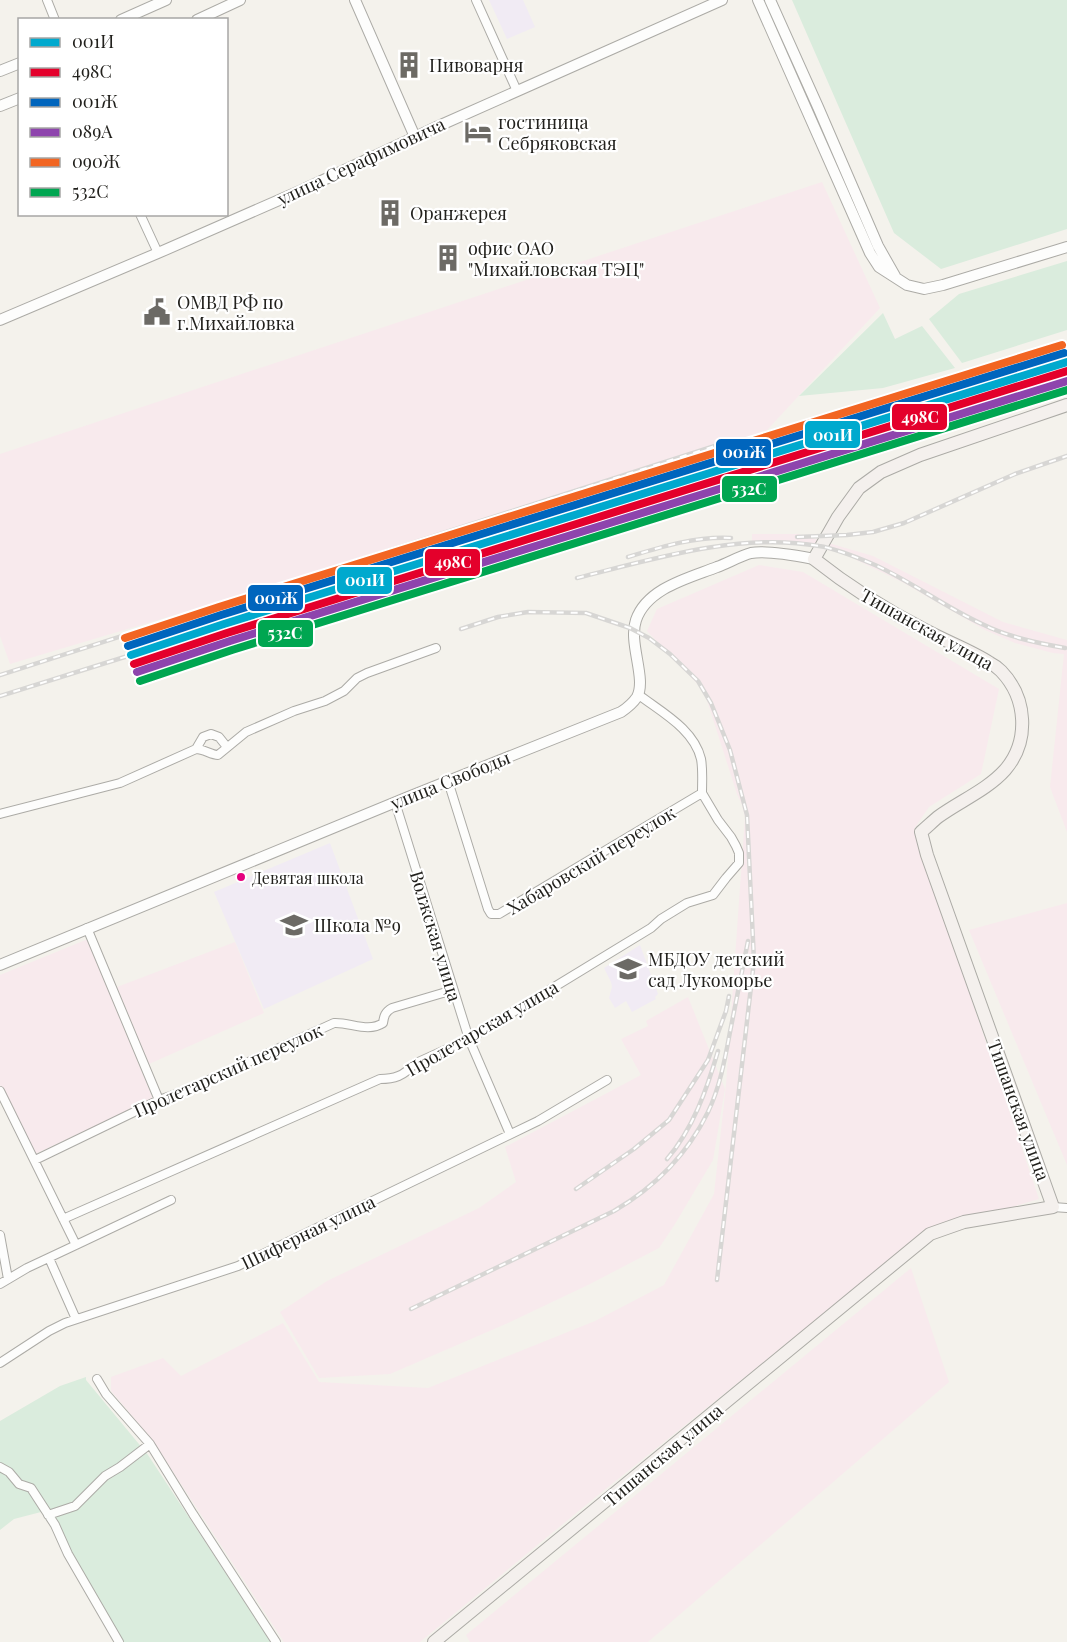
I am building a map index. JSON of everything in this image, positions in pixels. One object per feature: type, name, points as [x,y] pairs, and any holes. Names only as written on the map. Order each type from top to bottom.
[{"type":"main road","points":[[814,559],[859,488],[881,472],[920,455],[1067,405]]},
{"type":"main road","name":"Тишанская улица","points":[[434,1642],[449,1637],[930,1234],[964,1222],[1053,1207],[927,855],[921,832],[938,817],[984,788],[1005,771],[1016,754],[1023,732],[1022,709],[1018,695],[1001,670],[977,655],[925,630],[851,586],[814,559]]},
{"type":"street","points":[[47,0],[54,18]]},
{"type":"street","points":[[126,18],[166,0]]},
{"type":"street","points":[[201,18],[240,0]]},
{"type":"street","points":[[355,0],[415,136]]},
{"type":"street","points":[[476,0],[517,91]]},
{"type":"street","name":"улица Серафимовича","points":[[0,320],[302,190],[415,136],[722,0]]},
{"type":"street","points":[[758,0],[870,253],[879,267],[907,285],[924,289],[1067,247]]},
{"type":"street","points":[[770,0],[878,246],[897,279]]},
{"type":"street","points":[[0,71],[18,64]]},
{"type":"street","points":[[0,106],[18,99]]},
{"type":"street","points":[[141,216],[158,253]]},
{"type":"street","points":[[702,793],[701,757],[693,741],[681,726],[639,695],[634,636],[635,621],[646,602],[666,588],[752,553],[787,554],[814,559]]},
{"type":"street","points":[[0,814],[120,783],[196,749],[219,755],[246,732],[344,692],[357,678],[367,673],[436,648]]},
{"type":"street","name":"улица Свободы","points":[[0,965],[394,802],[621,712],[639,695]]},
{"type":"street","points":[[196,749],[203,737],[211,734],[219,737],[227,747]]},
{"type":"street","name":"Хабаровский переулок","points":[[447,781],[488,909],[491,914],[495,915],[702,793]]},
{"type":"street","name":"Пролетарская улица","points":[[63,1219],[380,1079],[400,1076],[414,1064],[469,1039],[651,928],[687,903],[713,895],[740,859],[731,837],[702,793]]},
{"type":"street","name":"Волжская улица","points":[[394,802],[469,1039],[510,1134]]},
{"type":"street","points":[[87,928],[159,1100]]},
{"type":"street","name":"Пролетарский переулок","points":[[35,1160],[159,1100],[334,1023],[367,1028],[378,1026],[383,1023],[387,1011],[392,1008],[453,990]]},
{"type":"street","name":"Шиферная улица","points":[[0,1363],[49,1331],[76,1319],[238,1266],[538,1121],[607,1080]]},
{"type":"street","points":[[0,1091],[76,1245]]},
{"type":"street","points":[[0,1284],[171,1200]]},
{"type":"street","points":[[1053,1207],[1067,1208]]},
{"type":"street","points":[[0,1235],[8,1279]]},
{"type":"street","points":[[49,1258],[76,1319]]},
{"type":"street","points":[[97,1379],[106,1394],[150,1444],[276,1642]]},
{"type":"street","points":[[48,1515],[75,1506],[105,1476],[150,1444]]},
{"type":"street","points":[[0,1467],[9,1472],[19,1484],[31,1488],[55,1525],[68,1554],[119,1642]]},
{"type":"shaded area","points":[[489,0],[523,0],[535,27],[507,39]]},
{"type":"shaded area","points":[[822,182],[880,308],[756,442],[10,664],[0,636],[0,454]]},
{"type":"shaded area","points":[[752,534],[798,534],[873,556],[1003,622],[1067,640],[1067,832],[1050,787],[1064,654],[1015,643],[985,630],[902,582],[842,553],[798,544],[752,544]]},
{"type":"shaded area","points":[[759,565],[803,572],[999,689],[981,774],[929,807],[914,829],[1039,1199],[924,1233],[592,1500],[420,1642],[284,1642],[151,1438],[111,1391],[111,1377],[163,1358],[181,1376],[283,1323],[319,1382],[428,1388],[595,1321],[664,1285],[714,1194],[726,1085],[745,817],[704,691],[647,631],[657,609]]},
{"type":"shaded area","name":"Школа №9","points":[[330,843],[373,959],[264,1009],[214,892]]},
{"type":"shaded area","points":[[1067,903],[1067,1165],[969,930]]},
{"type":"shaded area","points":[[88,939],[153,1099],[35,1154],[0,1085],[0,975]]},
{"type":"shaded area","points":[[235,942],[264,1013],[149,1064],[117,987]]},
{"type":"shaded area","points":[[640,945],[658,994],[656,999],[632,1012],[626,1001],[615,1008],[609,998],[612,987],[604,968]]},
{"type":"shaded area","points":[[688,997],[725,1089],[713,1160],[659,1248],[508,1323],[390,1374],[319,1378],[280,1312],[327,1281],[479,1208],[516,1182],[505,1147],[641,1075],[621,1039],[648,1026],[646,1021]]},
{"type":"shaded area","points":[[911,1268],[949,1382],[648,1642],[470,1642],[466,1635]]},
{"type":"green space","points":[[792,0],[1067,0],[1067,229],[941,269],[894,233]]},
{"type":"green space","points":[[1067,261],[1067,330],[962,363],[929,319],[959,294]]},
{"type":"green space","points":[[883,313],[895,339],[922,326],[955,368],[883,388],[799,396]]},
{"type":"green space","points":[[86,1377],[86,1380],[148,1455],[271,1642],[122,1642],[74,1556],[41,1512],[14,1519],[0,1530],[0,1421],[60,1386]]},
{"type":"railway","points":[[0,675],[718,445]]},
{"type":"railway","points":[[797,537],[873,532],[904,523],[1015,474],[1067,456]]},
{"type":"railway","points":[[628,557],[692,540],[731,538]]},
{"type":"railway","points":[[577,578],[666,556],[728,545],[759,542],[819,546],[875,565],[992,629],[1023,639],[1065,648]]},
{"type":"railway","points":[[461,629],[498,617],[528,612],[586,613],[630,628],[649,638],[670,654],[698,681],[711,703],[730,750],[747,815],[754,961],[717,1280]]},
{"type":"railway","points":[[0,696],[131,655]]},
{"type":"railway","points":[[411,1309],[614,1211],[643,1191],[680,1156],[700,1128],[716,1093],[748,941]]},
{"type":"railway","points":[[576,1189],[634,1149],[669,1120],[708,1060],[726,1011],[729,996]]},
{"type":"railway","points":[[667,1159],[692,1122],[718,1051]]},
{"type":"transit line","name":"090Ж","points":[[125,638],[1062,345]]},
{"type":"transit line","name":"001Ж","points":[[128,646],[221,615],[1064,353]]},
{"type":"transit line","name":"001И","points":[[131,655],[224,624],[1067,362]]},
{"type":"transit line","name":"498С","points":[[134,664],[1067,371]]},
{"type":"transit line","name":"089А","points":[[137,672],[230,641],[1067,381]]},
{"type":"transit line","name":"532С","points":[[140,681],[232,650],[1067,390]]},
{"type":"place","name":"Пивоварня","points":[[409,65]]},
{"type":"place","name":"гостиница Себряковская","points":[[478,132]]},
{"type":"place","name":"Оранжерея","points":[[390,213]]},
{"type":"place","name":"офис ОАО \"Михайловская ТЭЦ\"","points":[[448,258]]},
{"type":"place","name":"ОМВД РФ по г.Михайловка","points":[[157,312]]},
{"type":"place","name":"Девятая школа","points":[[241,877]]},
{"type":"place","name":"Школа №9","points":[[294,925]]},
{"type":"place","name":"МБДОУ детский сад Лукоморье","points":[[628,969]]}]
